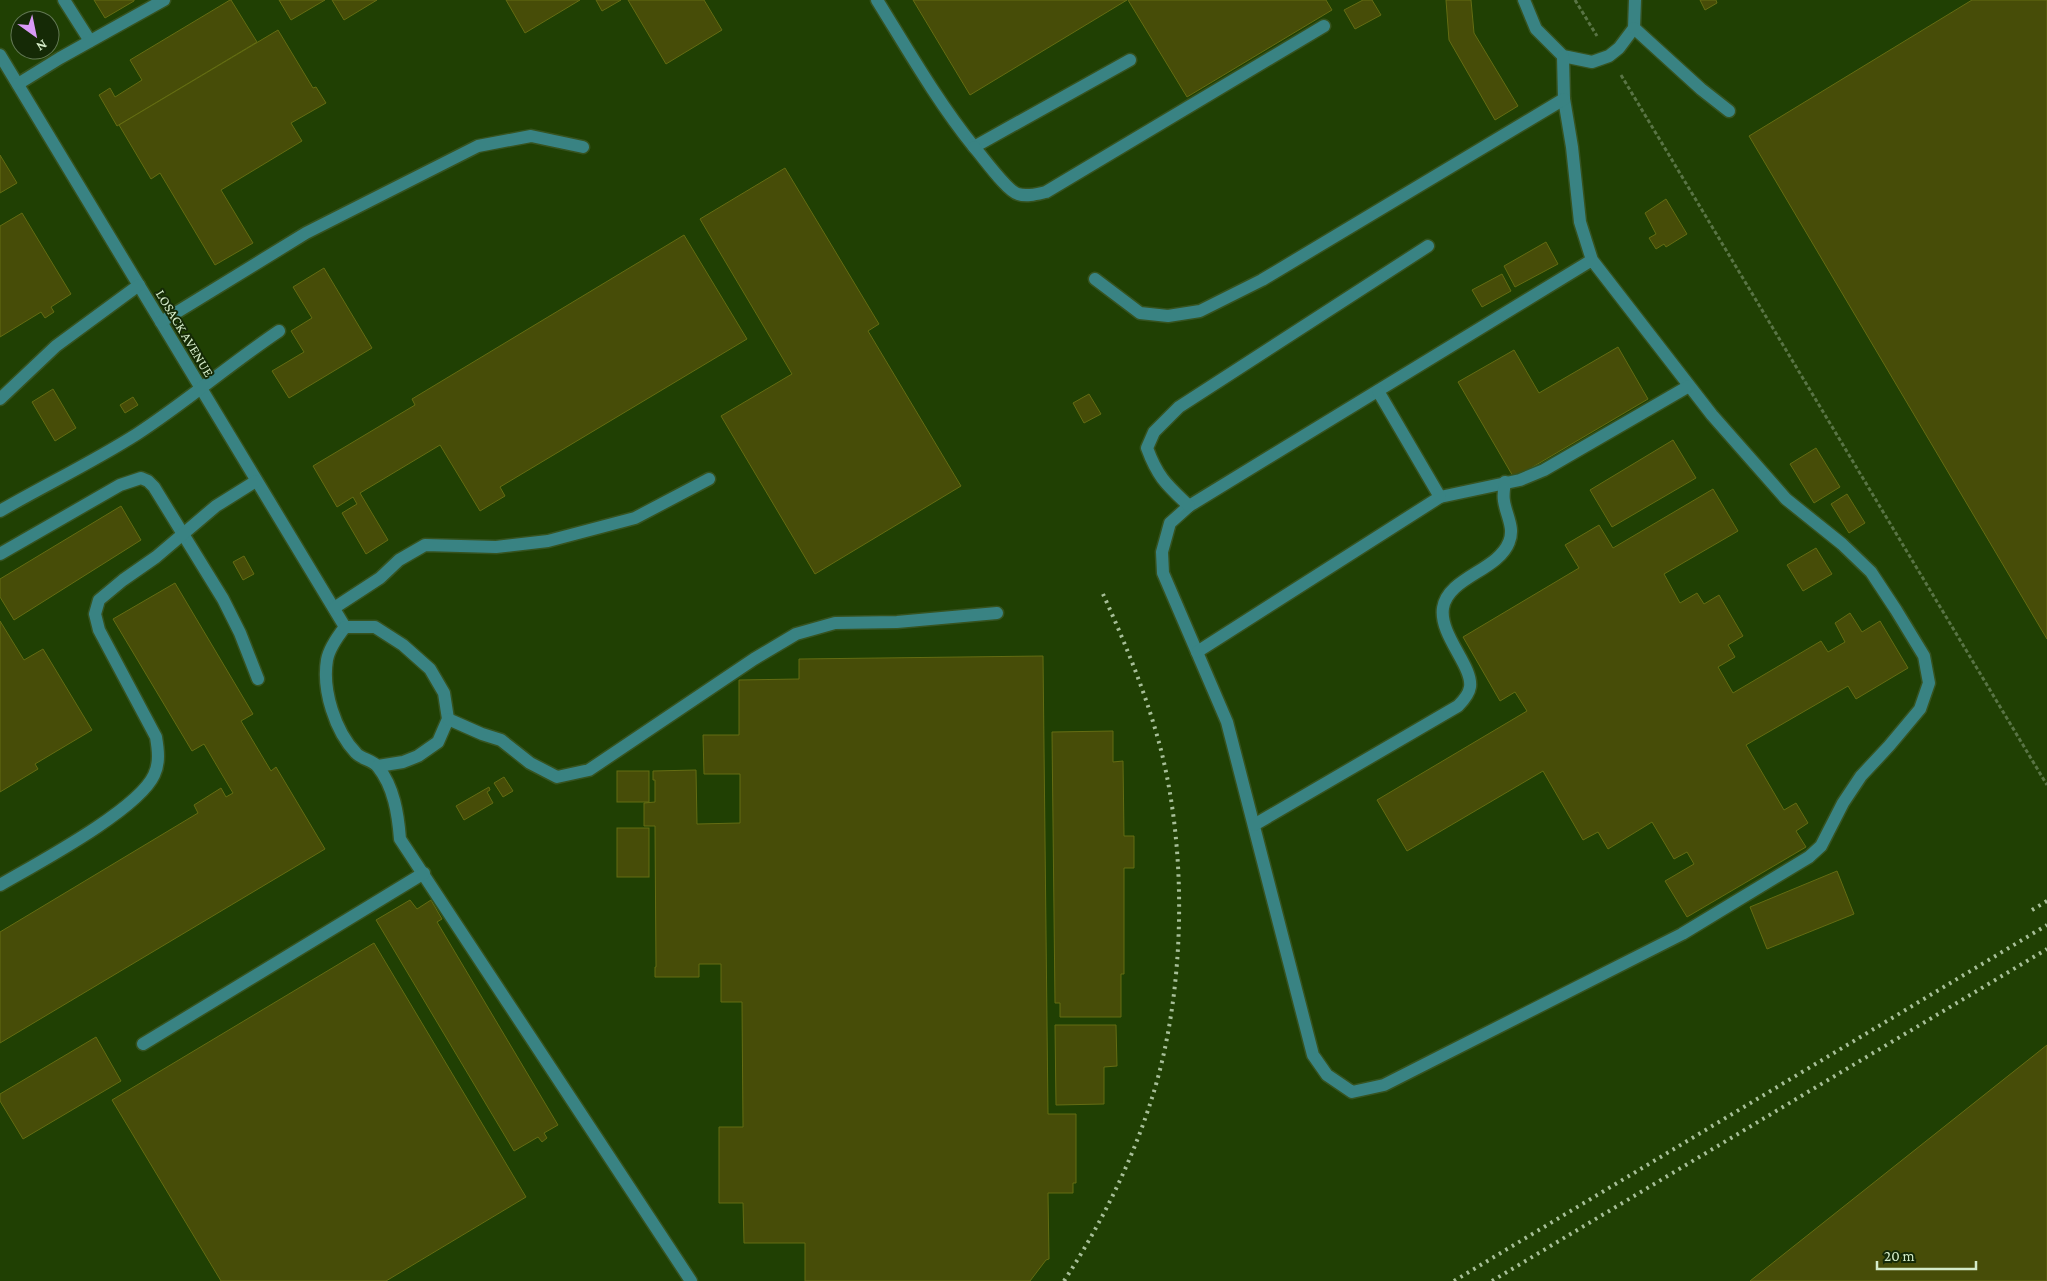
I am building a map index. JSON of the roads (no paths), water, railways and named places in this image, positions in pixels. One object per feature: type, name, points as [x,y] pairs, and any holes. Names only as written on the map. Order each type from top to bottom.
[{"type":"street","points":[[64,0],[90,41]]},
{"type":"street","points":[[18,84],[60,58],[164,0]]},
{"type":"street","points":[[877,0],[951,118],[1004,183],[1016,194],[1030,195],[1046,192],[1324,26]]},
{"type":"street","points":[[1524,0],[1536,29],[1563,56],[1592,62],[1609,56],[1620,48],[1634,28],[1635,0]]},
{"type":"street","points":[[1634,28],[1701,89],[1729,111]]},
{"type":"street","name":"LOSACK AVENUE","points":[[0,55],[345,626]]},
{"type":"street","points":[[1563,56],[1564,99],[1572,147],[1580,222],[1592,260],[1712,415],[1786,499],[1842,544],[1871,572],[1924,656],[1929,683],[1920,708],[1861,776],[1843,803],[1821,846],[1809,857],[1682,934],[1384,1085],[1352,1092],[1326,1075],[1314,1055],[1227,722],[1163,573],[1162,552],[1170,523],[1189,506],[1592,260]]},
{"type":"street","points":[[974,147],[1130,60]]},
{"type":"street","points":[[1095,279],[1140,312],[1168,316],[1200,311],[1262,280],[1564,99]]},
{"type":"street","points":[[161,322],[306,233],[478,146],[531,136],[583,147]]},
{"type":"street","points":[[1189,506],[1162,480],[1154,464],[1147,448],[1154,432],[1179,407],[1428,246]]},
{"type":"street","points":[[0,399],[56,346],[138,285]]},
{"type":"street","points":[[0,511],[136,434],[279,330]]},
{"type":"street","points":[[1197,652],[1440,497],[1520,480],[1544,470],[1689,386]]},
{"type":"street","points":[[1378,391],[1440,497]]},
{"type":"street","points":[[0,554],[120,485],[141,478],[148,481],[154,486],[183,533],[236,624],[258,679]]},
{"type":"street","points":[[334,608],[380,578],[399,560],[426,545],[496,547],[548,541],[634,518],[709,479]]},
{"type":"street","points":[[0,885],[104,822],[142,791],[154,774],[158,755],[156,737],[114,661],[100,630],[95,614],[99,600],[123,580],[156,557],[216,506],[256,480]]},
{"type":"street","points":[[1254,825],[1458,706],[1466,696],[1470,686],[1468,674],[1445,627],[1443,608],[1448,596],[1465,580],[1500,557],[1509,542],[1511,531],[1503,500],[1504,482]]},
{"type":"street","points":[[448,719],[501,740],[530,763],[557,777],[589,770],[754,659],[796,634],[835,623],[897,622],[996,613]]},
{"type":"street","points":[[378,766],[403,762],[418,756],[438,742],[448,719],[444,693],[430,669],[403,645],[375,627],[345,626],[334,641],[327,659],[326,684],[331,709],[342,731],[356,754],[378,766],[391,792],[398,812],[400,839],[691,1281]]},
{"type":"street","points":[[144,1044],[424,873]]},
{"type":"railway","points":[[1064,1281],[1090,1239],[1114,1194],[1134,1148],[1151,1101],[1171,1017],[1179,926],[1179,880],[1176,835],[1170,791],[1161,750],[1135,671],[1103,594]]},
{"type":"railway","points":[[2032,910],[2047,901]]},
{"type":"railway","points":[[1454,1281],[2047,925]]},
{"type":"railway","points":[[1492,1281],[2047,949]]}]
